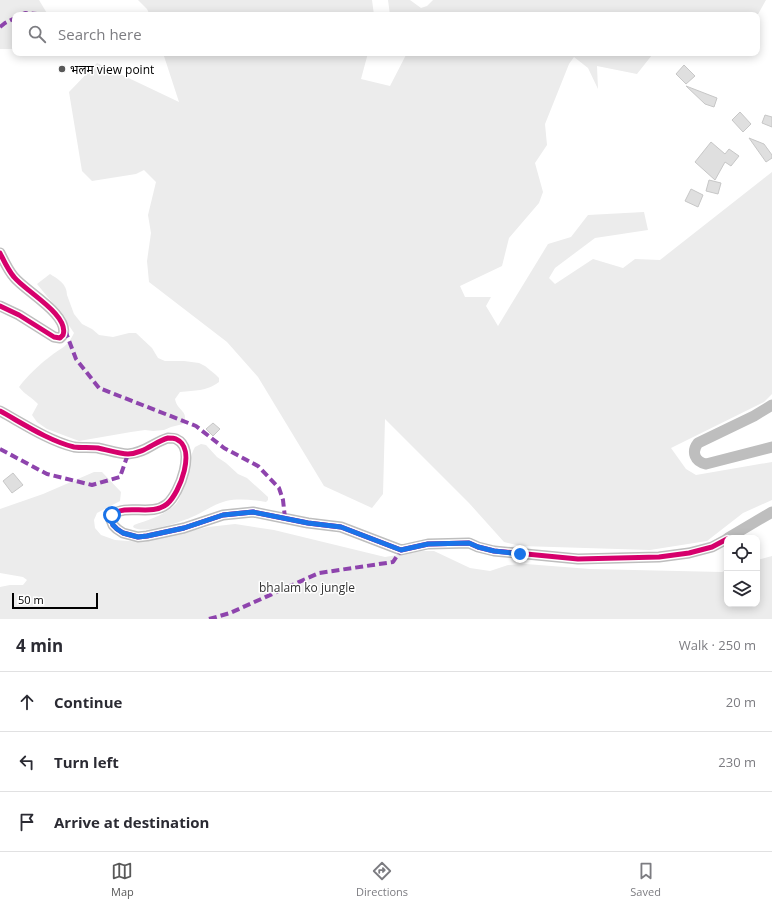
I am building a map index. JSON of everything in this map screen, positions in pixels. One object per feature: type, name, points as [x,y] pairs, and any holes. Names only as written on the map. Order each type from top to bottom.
[{"type":"street","points":[[0,253],[4,263],[14,277],[48,306],[61,321],[64,328],[64,335],[60,338],[54,337],[19,315],[0,306]]},
{"type":"street","points":[[772,405],[754,416],[698,443],[694,452],[696,459],[699,462],[706,464],[772,447]]},
{"type":"street","points":[[0,411],[44,435],[74,447],[89,447],[128,454],[143,451],[168,438],[176,439],[181,442],[186,448],[186,462],[175,493],[168,503],[154,510],[126,510],[116,512],[112,515],[111,520],[113,525],[123,533],[130,535],[147,536],[184,528],[223,515],[253,512],[308,523],[341,527],[401,550],[428,544],[469,543],[494,551],[578,559],[658,556],[689,553],[712,547],[724,540]]},
{"type":"street","points":[[733,535],[772,512]]},
{"type":"green space","points":[[0,0],[39,0],[46,12],[12,12],[12,49],[0,49]]},
{"type":"green space","points":[[138,0],[372,0],[374,12],[148,12]]},
{"type":"green space","points":[[388,0],[410,0],[421,8],[427,6],[433,0],[766,0],[759,12],[390,12]]},
{"type":"green space","points":[[164,56],[367,56],[361,79],[390,86],[405,56],[651,56],[637,74],[597,66],[598,89],[588,68],[574,57],[569,64],[545,124],[547,145],[535,163],[543,192],[539,203],[509,238],[502,266],[460,286],[465,297],[491,297],[486,306],[498,326],[548,244],[571,237],[588,215],[644,212],[648,230],[595,238],[555,268],[549,278],[555,284],[593,259],[623,268],[635,259],[660,260],[772,172],[772,394],[764,402],[671,448],[686,469],[696,475],[772,462],[772,500],[743,513],[707,541],[650,550],[521,546],[504,542],[469,503],[385,419],[383,494],[372,508],[324,486],[258,377],[227,342],[149,282],[147,261],[151,233],[148,215],[156,182],[144,170],[136,174],[92,181],[82,171],[69,92],[97,63],[179,102]]},
{"type":"green space","points":[[50,274],[64,285],[74,314],[82,324],[92,329],[99,335],[113,337],[136,333],[152,348],[158,358],[165,361],[199,363],[216,375],[219,378],[219,382],[209,388],[180,392],[175,399],[185,416],[185,420],[183,424],[164,430],[145,430],[79,441],[47,429],[37,422],[32,415],[38,404],[19,387],[39,366],[67,344],[74,333],[60,312],[37,284]]},
{"type":"green space","points":[[201,444],[206,445],[217,457],[238,474],[247,478],[268,497],[268,500],[266,502],[241,499],[226,501],[180,522],[145,530],[133,527],[134,525],[162,514],[176,504],[184,486],[193,451],[195,447]]},
{"type":"green space","name":"bhalam ko jungle","points":[[94,472],[102,472],[121,492],[120,501],[97,513],[94,520],[95,528],[101,535],[115,540],[142,542],[208,527],[235,524],[274,530],[385,557],[422,551],[434,551],[470,568],[490,571],[508,565],[526,564],[590,569],[724,571],[724,607],[760,607],[760,559],[772,556],[772,619],[0,619],[0,587],[23,585],[27,580],[23,577],[0,573],[0,509],[43,494]]},
{"type":"building","points":[[684,65],[695,76],[686,84],[676,74]]},
{"type":"building","points":[[686,86],[717,98],[714,107],[705,104]]},
{"type":"building","points":[[740,112],[751,124],[743,132],[732,120]]},
{"type":"building","points":[[765,115],[772,117],[772,127],[762,123]]},
{"type":"building","points":[[749,138],[764,144],[772,155],[772,158],[766,162]]},
{"type":"building","points":[[711,142],[725,154],[729,149],[739,156],[731,166],[725,162],[715,180],[695,162]]},
{"type":"building","points":[[709,180],[721,183],[718,194],[706,191]]},
{"type":"building","points":[[691,189],[703,195],[698,207],[685,201]]},
{"type":"building","points":[[213,423],[220,429],[213,436],[206,429]]},
{"type":"building","points":[[13,473],[23,485],[12,493],[3,481]]},
{"type":"marked path","points":[[0,27],[12,20]]},
{"type":"marked path","points":[[65,330],[76,359],[99,388],[196,426],[224,448],[258,466],[279,488],[283,500],[285,518]]},
{"type":"marked path","points":[[0,449],[47,474],[92,485],[120,477],[128,454]]},
{"type":"marked path","points":[[209,619],[230,613],[319,573],[393,562],[401,550]]},
{"type":"cycle path","points":[[0,253],[14,277],[60,319],[63,327],[63,335],[60,338],[54,337],[19,315],[0,306]]},
{"type":"cycle path","points":[[0,411],[55,441],[74,447],[98,448],[128,454],[139,452],[168,438],[176,439],[182,444],[185,451],[186,461],[184,471],[177,490],[167,504],[154,510],[125,510],[112,515],[111,520],[117,529],[123,533],[138,537],[184,528],[223,515],[253,512],[308,523],[341,527],[401,550],[428,544],[469,543],[494,551],[578,559],[659,557],[689,553],[712,547],[724,541]]},
{"type":"place","name":"भलम view point","points":[[62,69]]},
{"type":"route","points":[[112,515],[111,520],[117,529],[123,533],[138,537],[184,528],[223,515],[253,512],[308,523],[341,527],[401,550],[428,544],[469,543],[494,551],[520,554]]}]
